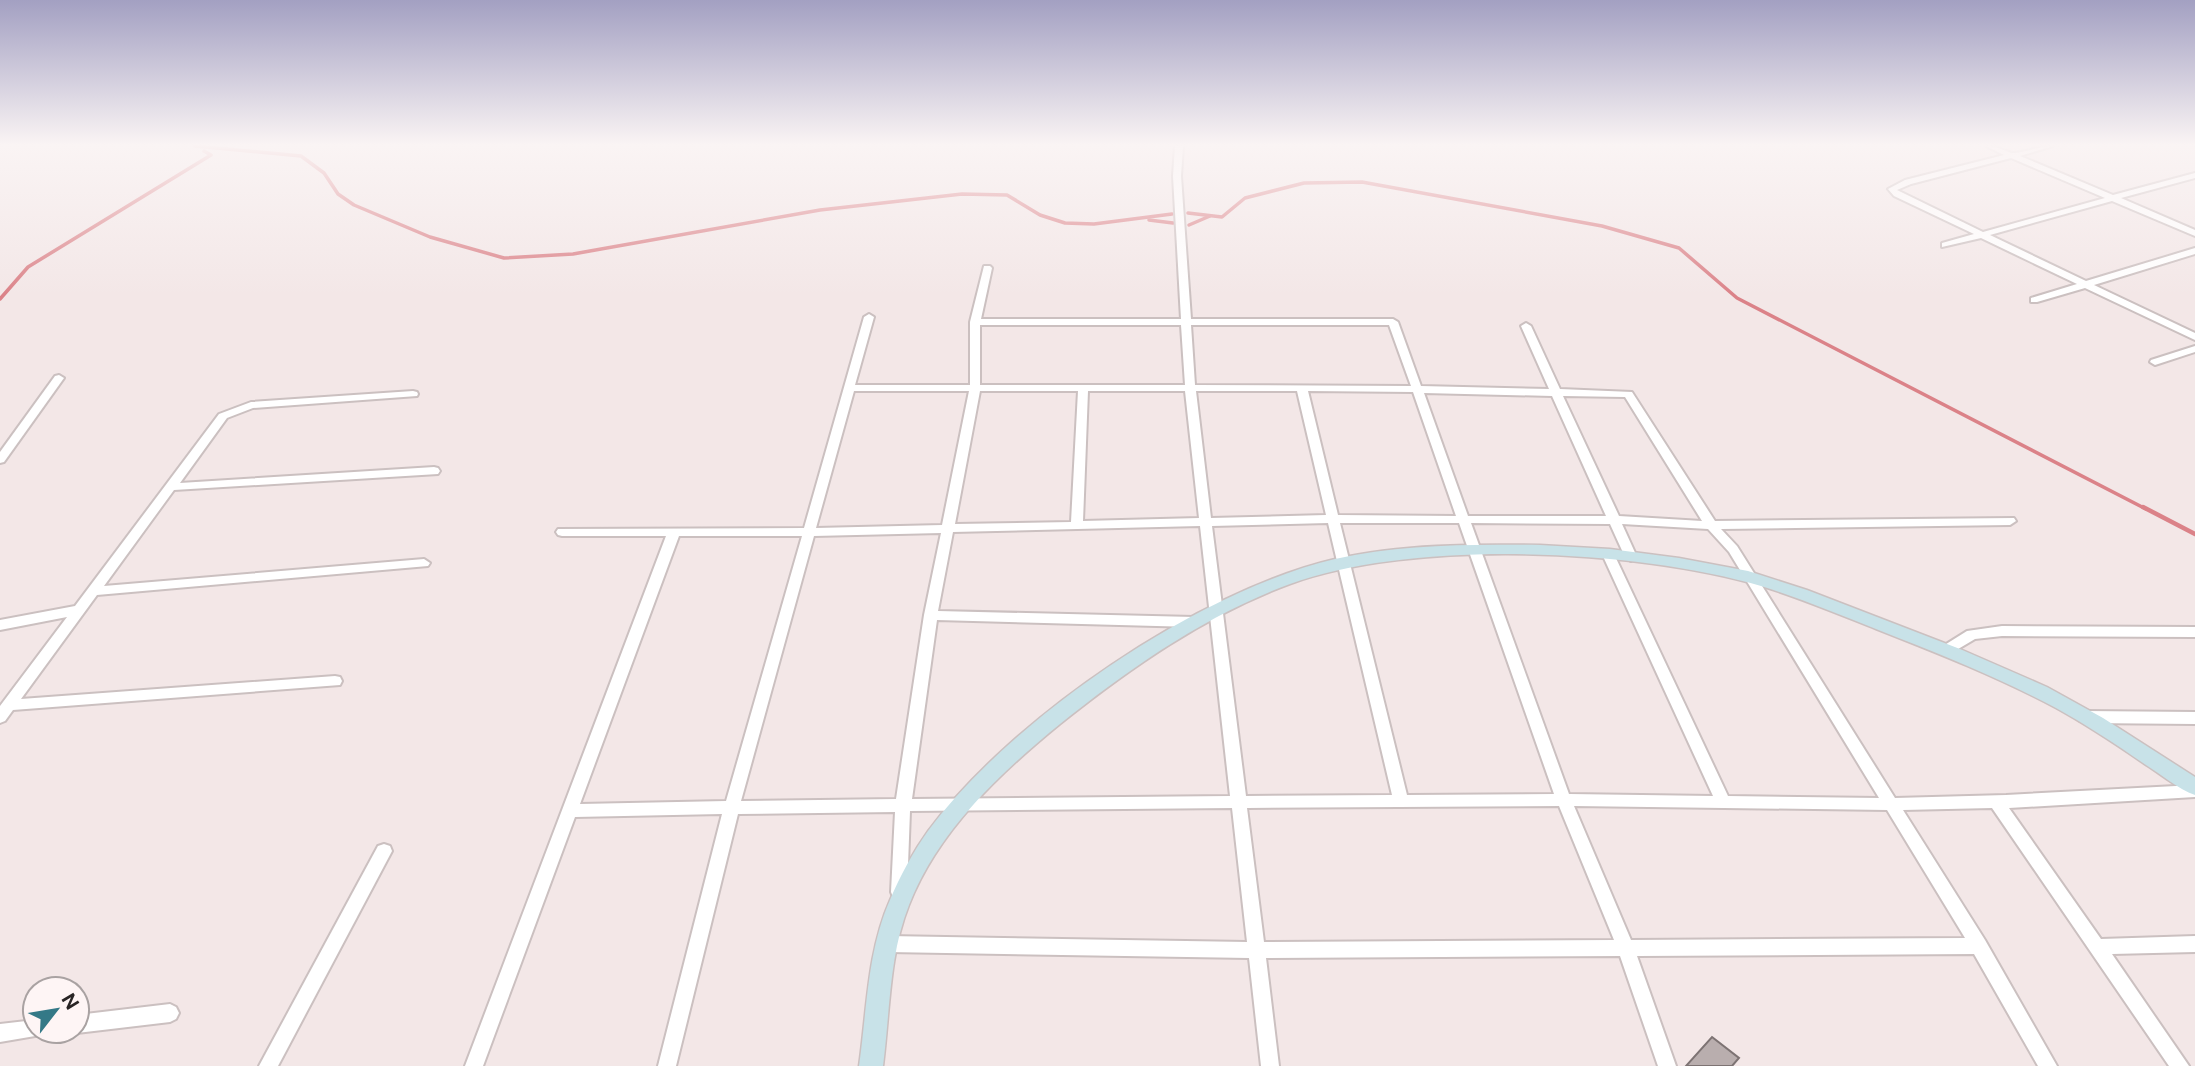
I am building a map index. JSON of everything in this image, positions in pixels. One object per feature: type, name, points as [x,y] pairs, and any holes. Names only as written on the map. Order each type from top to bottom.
[{"type":"street","points":[[1178,196],[1189,388],[1270,1066]]},
{"type":"street","points":[[1901,196],[2195,337]]},
{"type":"street","points":[[2105,196],[2195,233]]},
{"type":"street","points":[[1945,245],[2118,196]]},
{"type":"street","points":[[2034,300],[2195,251]]},
{"type":"street","points":[[872,1066],[888,944],[899,903],[903,806],[946,528],[975,389],[975,322],[987,268]]},
{"type":"street","points":[[667,1066],[732,807],[869,317]]},
{"type":"street","points":[[975,322],[1393,322],[1462,518],[1477,550],[1564,800],[1625,947],[1667,1066]]},
{"type":"street","points":[[1526,326],[1631,557]]},
{"type":"street","points":[[2155,362],[2195,349]]},
{"type":"street","points":[[0,460],[59,378]]},
{"type":"street","points":[[849,387],[1083,390],[1417,389],[1628,394],[1711,525],[1733,550],[1751,578],[1979,946],[2048,1066]]},
{"type":"street","points":[[1077,526],[1083,390]]},
{"type":"street","points":[[1303,390],[1342,563],[1401,801]]},
{"type":"street","points":[[4,711],[215,422],[240,407],[413,394]]},
{"type":"street","points":[[170,487],[435,471]]},
{"type":"street","points":[[562,532],[811,532],[1462,518],[1614,520],[1711,525],[2010,521]]},
{"type":"street","points":[[474,1066],[674,532]]},
{"type":"street","points":[[899,903],[922,862],[965,804],[1002,764],[1063,712],[1194,622],[1216,610],[1288,578],[1342,563],[1406,554],[1512,548],[1608,554],[1751,578],[1948,650],[2031,688],[2085,717],[2195,789]]},
{"type":"street","points":[[1608,554],[1722,799]]},
{"type":"street","points":[[94,591],[424,563]]},
{"type":"street","points":[[0,625],[78,610]]},
{"type":"street","points":[[931,615],[1194,622]]},
{"type":"street","points":[[1948,650],[1972,634],[2003,631],[2195,632]]},
{"type":"street","points":[[4,711],[335,681]]},
{"type":"street","points":[[2085,717],[2195,718]]},
{"type":"street","points":[[569,811],[965,804],[1722,799],[1890,804],[1996,802],[2195,789]]},
{"type":"street","points":[[1996,802],[2180,1066]]},
{"type":"street","points":[[268,1066],[384,850]]},
{"type":"street","points":[[888,944],[1256,950],[1979,946]]},
{"type":"street","points":[[2097,947],[2195,944]]},
{"type":"street","points":[[91,1022],[170,1013]]},
{"type":"street","points":[[0,1033],[21,1031]]},
{"type":"building","points":[[1712,1037],[1739,1058],[1732,1066],[1686,1066]]},
{"type":"waterway","points":[[0,299],[28,267],[144,196]]},
{"type":"waterway","points":[[341,196],[354,205],[430,237],[504,258],[573,254],[820,210],[946,196]]},
{"type":"waterway","points":[[1008,196],[1040,215],[1065,223],[1094,224],[1172,214]]},
{"type":"waterway","points":[[1188,213],[1222,217],[1245,198],[1254,196]]},
{"type":"waterway","points":[[1437,196],[1602,226],[1679,248],[1737,298],[2146,509]]},
{"type":"waterway","points":[[1189,225],[1210,216]]},
{"type":"waterway","points":[[1149,220],[1173,223]]},
{"type":"waterway","points":[[2143,507],[2195,534]]}]
